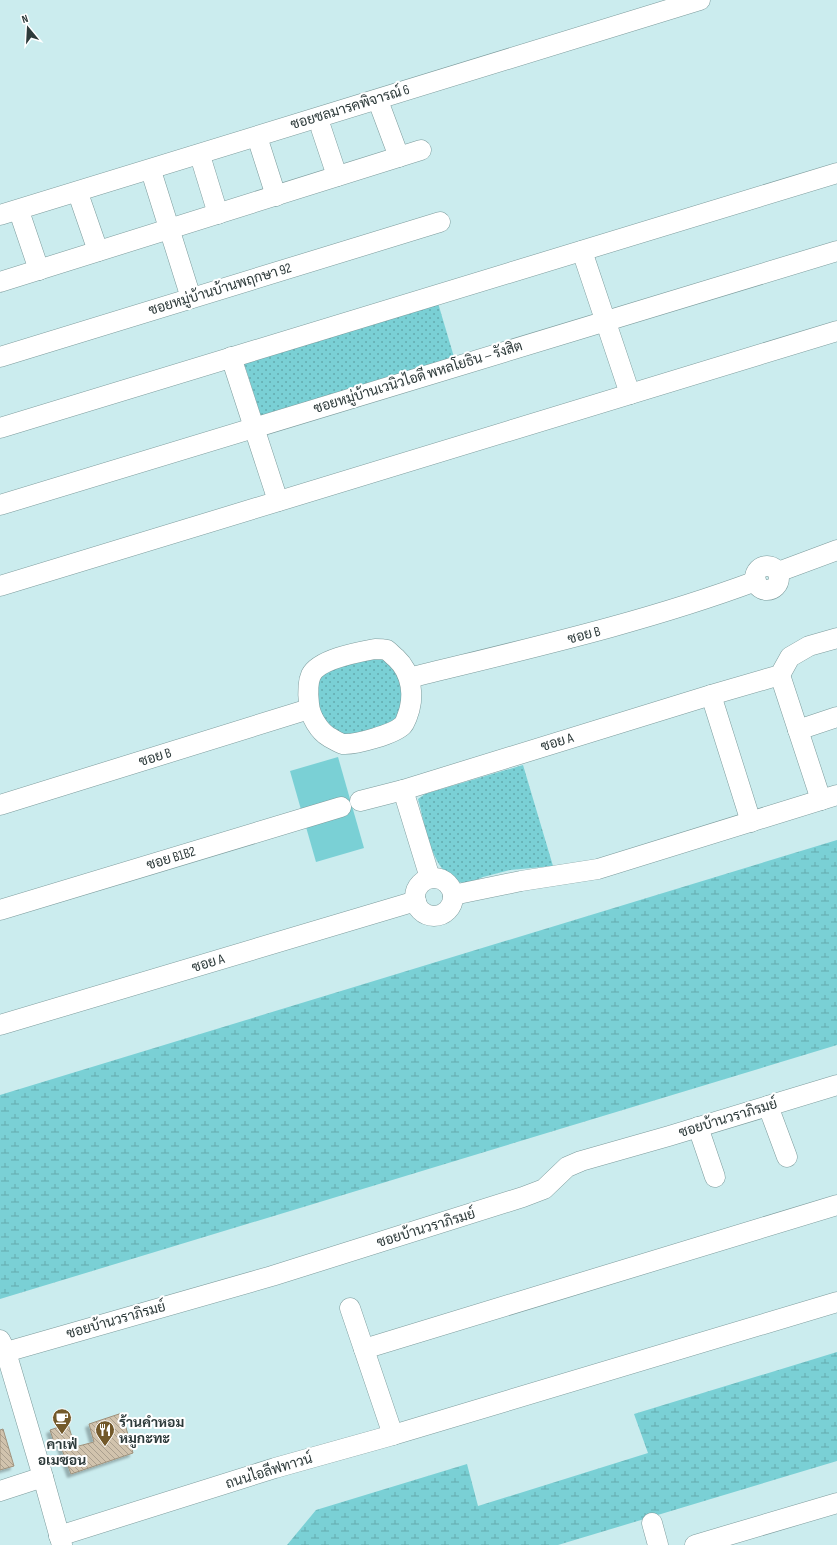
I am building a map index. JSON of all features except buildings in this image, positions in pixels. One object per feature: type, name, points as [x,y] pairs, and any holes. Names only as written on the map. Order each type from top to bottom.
[{"type":"street","name":"ซอยชลมารคพิจารณ์ 6","points":[[0,215],[700,0]]},
{"type":"street","points":[[380,106],[399,157]]},
{"type":"street","points":[[321,128],[337,176]]},
{"type":"street","points":[[260,146],[276,196]]},
{"type":"street","points":[[0,282],[421,150]]},
{"type":"street","points":[[202,162],[218,214]]},
{"type":"street","points":[[0,428],[837,173]]},
{"type":"street","points":[[152,174],[191,298]]},
{"type":"street","points":[[80,199],[98,251]]},
{"type":"street","points":[[22,217],[39,270]]},
{"type":"street","name":"ซอยหมู่บ้านบ้านพฤกษา 92","points":[[0,357],[440,222]]},
{"type":"street","points":[[582,250],[630,394]]},
{"type":"street","name":"ซอยหมู่บ้านเวนิวไอดี พหลโยธิน – รังสิต","points":[[0,505],[837,251]]},
{"type":"street","points":[[0,586],[837,331]]},
{"type":"street","points":[[231,358],[278,501]]},
{"type":"street","name":"ซอย B","points":[[409,678],[597,631],[674,610],[756,581],[756,573],[765,566],[772,567],[778,572],[837,550]]},
{"type":"street","points":[[453,895],[523,881],[598,870],[829,798],[798,730],[780,675],[790,657],[809,646],[837,638]]},
{"type":"street","points":[[375,649],[388,650],[401,662],[409,678],[412,694],[409,711],[403,725],[375,738],[360,742],[342,744],[328,736],[316,724],[309,709],[307,691],[312,674],[323,664],[342,656],[375,649]]},
{"type":"street","name":"ซอย A","points":[[351,804],[403,790],[780,675]]},
{"type":"street","points":[[711,695],[751,822]]},
{"type":"street","name":"ซอย B","points":[[0,805],[309,709]]},
{"type":"street","points":[[798,730],[837,717]]},
{"type":"street","points":[[403,790],[430,878]]},
{"type":"street","name":"ซอย B1B2","points":[[0,910],[351,804]]},
{"type":"street","points":[[430,878],[436,878],[448,883],[453,895],[453,901],[450,906],[441,914],[434,916],[423,912],[416,902],[415,895],[420,884],[424,880],[430,878]]},
{"type":"street","name":"ซอย A","points":[[0,1026],[416,902]]},
{"type":"street","name":"ซอยบ้านวราภิรมย์","points":[[3,1346],[272,1276],[524,1197],[544,1189],[567,1167],[581,1161],[837,1085]]},
{"type":"street","points":[[768,1106],[787,1157]]},
{"type":"street","points":[[698,1127],[715,1177]]},
{"type":"street","points":[[364,1349],[837,1204]]},
{"type":"street","name":"ถนนไอลีฟทาวน์","points":[[61,1540],[275,1468],[393,1435],[837,1302]]},
{"type":"street","points":[[350,1308],[393,1435]]},
{"type":"street","points":[[3,1346],[44,1477],[61,1540]]},
{"type":"street","points":[[0,1491],[44,1477]]},
{"type":"street","points":[[695,1545],[837,1503]]},
{"type":"street","points":[[652,1523],[658,1545]]},
{"type":"green space","points":[[438,303],[454,357],[261,417],[244,363]]},
{"type":"green space","points":[[381,654],[407,681],[401,716],[368,732],[350,735],[341,734],[333,730],[314,714],[315,674]]},
{"type":"green space","points":[[338,757],[364,848],[316,862],[290,771]]},
{"type":"green space","points":[[523,765],[553,866],[510,870],[483,877],[467,884],[455,880],[447,874],[434,855],[426,832],[418,799],[425,794]]},
{"type":"green space","points":[[837,840],[837,1045],[0,1299],[0,1095]]},
{"type":"green space","points":[[837,1352],[837,1461],[558,1545],[287,1545],[316,1510],[467,1464],[478,1506],[648,1453],[634,1414]]},
{"type":"place","name":"คาเฟ่ อเมซอน","points":[[62,1435]]},
{"type":"place","name":"ร้านคำหอม หมูกะทะ","points":[[105,1447]]}]
